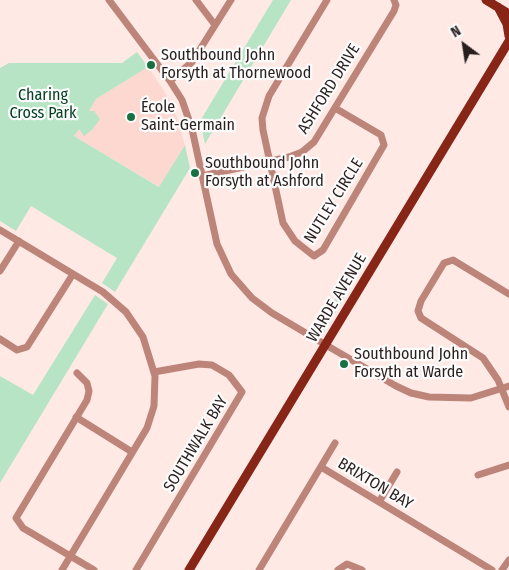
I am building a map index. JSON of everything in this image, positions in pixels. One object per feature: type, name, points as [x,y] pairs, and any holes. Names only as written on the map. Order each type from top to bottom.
[{"type":"main road","points":[[486,0],[505,7],[509,40]]},
{"type":"main road","name":"WARDE AVENUE","points":[[189,570],[509,40]]},
{"type":"street","points":[[110,0],[182,100],[189,120],[217,244],[231,274],[264,308],[396,386],[420,396],[471,398],[505,388]]},
{"type":"street","points":[[196,0],[215,25]]},
{"type":"street","points":[[170,81],[192,62],[231,0]]},
{"type":"street","points":[[269,161],[262,125],[265,105],[327,0]]},
{"type":"street","name":"ASHFORD DRIVE","points":[[202,176],[289,157],[306,149],[318,136],[394,11],[396,5],[394,0]]},
{"type":"street","name":"NUTLEY CIRCLE","points":[[269,161],[283,223],[289,234],[302,248],[311,255],[317,255],[322,250],[384,145],[381,136],[335,108]]},
{"type":"street","points":[[0,230],[103,292],[126,312],[143,337],[154,372],[156,385],[152,412],[147,428],[62,570]]},
{"type":"street","points":[[0,271],[19,241]]},
{"type":"street","points":[[509,294],[453,260],[444,263],[421,301],[418,311],[421,318],[484,358],[505,388],[509,407]]},
{"type":"street","points":[[0,339],[17,350],[27,347],[73,274]]},
{"type":"street","name":"SOUTHWALK BAY","points":[[136,570],[242,392],[229,375],[212,365],[199,364],[154,372]]},
{"type":"street","points":[[77,373],[87,383],[89,391],[87,400],[16,518],[23,528],[94,570]]},
{"type":"street","points":[[76,417],[132,452]]},
{"type":"street","points":[[321,467],[335,443]]},
{"type":"street","points":[[478,475],[509,465]]},
{"type":"street","name":"BRIXTON BAY","points":[[259,570],[321,467],[492,570]]},
{"type":"street","points":[[379,502],[396,472]]},
{"type":"street","points":[[502,570],[509,560]]},
{"type":"street","points":[[338,570],[347,564],[362,570]]},
{"type":"shaded area","points":[[148,67],[173,105],[185,145],[160,187],[74,136],[96,99]]},
{"type":"green space","points":[[273,0],[291,0],[205,144],[200,121]]},
{"type":"green space","name":"Charing Cross Park","points":[[137,52],[148,67],[96,99],[89,111],[94,111],[100,119],[92,130],[84,136],[79,129],[74,136],[159,187],[185,145],[190,168],[115,292],[102,283],[117,258],[31,206],[16,231],[0,221],[0,68],[9,63],[122,63]]},
{"type":"green space","points":[[358,261],[364,264],[323,334],[317,330]]},
{"type":"green space","points":[[95,295],[108,304],[0,483],[0,376],[33,395]]},
{"type":"place","name":"Southbound John Forsyth at Thornewood","points":[[151,65]]},
{"type":"place","name":"École Saint-Germain","points":[[131,117]]},
{"type":"place","name":"Southbound John Forsyth at Ashford","points":[[195,173]]},
{"type":"place","name":"Southbound John Forsyth at Warde","points":[[344,364]]}]
